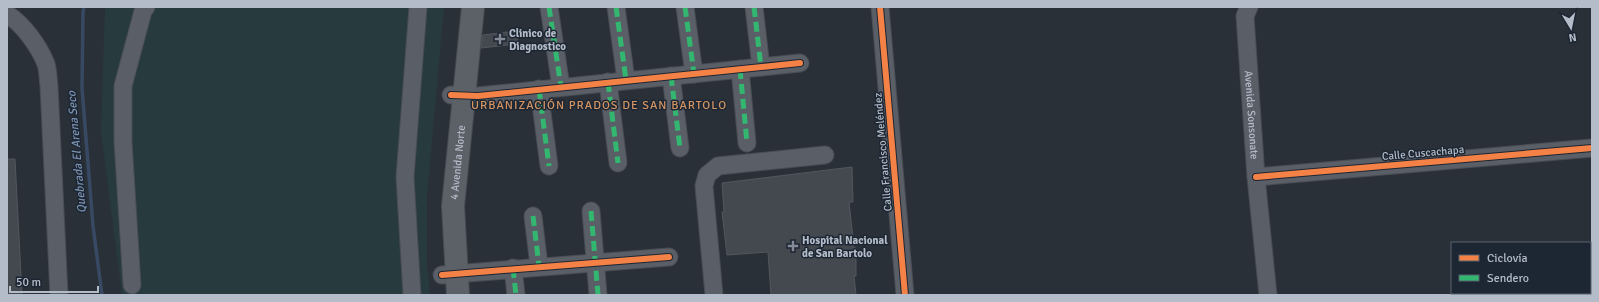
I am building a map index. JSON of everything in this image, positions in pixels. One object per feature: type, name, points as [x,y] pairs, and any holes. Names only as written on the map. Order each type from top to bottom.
[{"type":"main road","name":"4 Avenida Norte","points":[[458,295],[447,281],[453,206],[458,96],[459,7]]},
{"type":"main road","name":"4 Avenida Norte","points":[[458,96],[473,7]]},
{"type":"street","points":[[132,285],[122,141],[123,86],[143,11],[146,7]]},
{"type":"street","points":[[412,295],[405,177],[418,7]]},
{"type":"street","points":[[549,7],[560,87]]},
{"type":"street","points":[[616,7],[626,80]]},
{"type":"street","points":[[685,7],[694,74]]},
{"type":"street","points":[[754,7],[761,67]]},
{"type":"street","name":"Calle Francisco Meléndez","points":[[880,7],[905,295]]},
{"type":"street","name":"Avenida Sonsonate","points":[[1249,7],[1245,16],[1256,177],[1268,295]]},
{"type":"street","points":[[7,14],[20,25],[36,46],[46,64],[49,86],[59,295]]},
{"type":"street","points":[[458,96],[800,63]]},
{"type":"street","points":[[740,69],[747,143]]},
{"type":"street","points":[[671,76],[680,148]]},
{"type":"street","points":[[608,82],[618,163]]},
{"type":"street","points":[[539,89],[548,166]]},
{"type":"street","name":"Calle Cuscachapa","points":[[1256,177],[1592,148]]},
{"type":"street","points":[[714,295],[704,186],[707,175],[718,166],[824,155]]},
{"type":"street","points":[[590,211],[598,295]]},
{"type":"street","points":[[533,216],[540,266]]},
{"type":"street","points":[[447,281],[513,268],[669,257]]},
{"type":"street","points":[[513,268],[516,295]]},
{"type":"green space","points":[[105,7],[444,7],[427,195],[427,266],[430,295],[122,295],[101,131]]},
{"type":"building","name":"Clinico de Diagnostico","points":[[516,31],[518,44],[481,48],[483,35]]},
{"type":"building","points":[[7,159],[15,159],[22,295],[7,295]]},
{"type":"building","points":[[852,167],[853,202],[849,202],[854,248],[856,248],[856,276],[854,276],[856,295],[771,295],[768,252],[727,255],[722,212],[724,212],[722,183]]},
{"type":"waterway","name":"Quebrada El Arena Seco","points":[[84,7],[82,88],[93,226],[102,295]]},
{"type":"marked path","points":[[549,7],[561,87]]},
{"type":"marked path","points":[[616,7],[626,80]]},
{"type":"marked path","points":[[685,7],[694,74]]},
{"type":"marked path","points":[[754,7],[761,67]]},
{"type":"marked path","points":[[740,69],[747,143]]},
{"type":"marked path","points":[[671,76],[680,148]]},
{"type":"marked path","points":[[608,82],[618,163]]},
{"type":"marked path","points":[[539,89],[549,166]]},
{"type":"marked path","points":[[591,211],[598,295]]},
{"type":"marked path","points":[[533,216],[539,266]]},
{"type":"marked path","points":[[513,268],[516,295]]},
{"type":"cycle path","points":[[880,7],[905,295]]},
{"type":"cycle path","points":[[451,95],[478,96],[800,63]]},
{"type":"cycle path","points":[[1256,177],[1592,148]]},
{"type":"cycle path","points":[[442,275],[669,257]]},
{"type":"place","name":"Clinico de Diagnostico","points":[[500,39]]},
{"type":"place","name":"Hospital Nacional de San Bartolo","points":[[793,246]]},
{"type":"district","name":"URBANIZACIÓN PRADOS DE SAN BARTOLO","points":[[599,105]]}]
